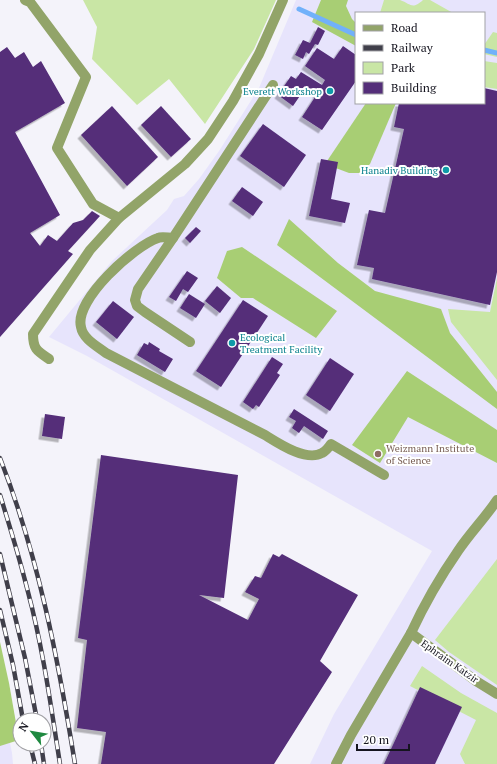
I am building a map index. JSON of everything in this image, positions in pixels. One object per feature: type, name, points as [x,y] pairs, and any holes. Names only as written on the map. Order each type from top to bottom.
[{"type":"street","points":[[49,360],[38,352],[33,345],[33,334],[90,250],[119,218],[185,164],[208,139],[233,101],[259,54],[283,0]]},
{"type":"street","points":[[29,1],[86,77],[57,148],[93,204],[119,218]]},
{"type":"street","points":[[190,342],[137,306],[135,300],[138,289],[273,85]]},
{"type":"street","points":[[173,238],[159,237],[142,246],[113,270],[98,286],[81,314],[81,329],[86,337],[106,353],[265,435],[286,448],[299,453],[318,454],[326,450],[331,444],[384,475]]},
{"type":"street","name":"Ephraim Katzir","points":[[497,500],[493,508],[458,551],[426,604],[411,633],[476,681],[497,694]]},
{"type":"street","points":[[336,764],[351,735],[411,633]]},
{"type":"shaded area","name":"Weizmann Institute of Science","points":[[296,0],[497,0],[497,764],[310,764],[334,714],[432,551],[87,356],[49,337],[112,261],[167,210],[174,199],[184,196],[199,179],[219,151],[259,88]]},
{"type":"shaded area","points":[[0,694],[12,753],[13,764],[0,764]]},
{"type":"green space","points":[[83,0],[276,0],[254,49],[205,124],[169,79],[137,105],[92,59],[97,27]]},
{"type":"green space","points":[[321,0],[348,0],[346,6],[355,22],[355,45],[312,22]]},
{"type":"green space","points":[[384,0],[400,0],[416,5],[423,0],[430,0],[451,12],[380,12]]},
{"type":"green space","points":[[493,32],[497,33],[497,57],[485,54],[485,44]]},
{"type":"green space","points":[[485,61],[497,63],[497,89],[485,87]]},
{"type":"green space","points":[[365,104],[396,104],[370,164],[360,173],[349,173],[325,164]]},
{"type":"green space","points":[[289,219],[338,263],[375,291],[441,309],[450,333],[497,392],[497,409],[277,245]]},
{"type":"green space","points":[[242,247],[337,311],[316,338],[253,298],[241,298],[217,278],[227,251]]},
{"type":"green space","points":[[497,278],[497,380],[451,322],[448,309],[490,312]]},
{"type":"green space","points":[[407,371],[497,430],[497,463],[408,417],[380,463],[352,445]]},
{"type":"green space","points":[[497,559],[497,685],[449,652],[435,640]]},
{"type":"green space","points":[[0,642],[14,712],[12,712],[12,742],[0,746]]},
{"type":"green space","points":[[422,666],[461,693],[497,713],[497,764],[465,764],[460,754],[476,720],[410,686]]},
{"type":"building","points":[[318,27],[325,31],[318,45],[315,44],[309,54],[306,52],[303,59],[295,55],[303,40],[310,43]]},
{"type":"building","name":"Everett Workshop","points":[[343,46],[355,54],[355,82],[322,130],[302,117],[317,94],[306,87],[293,106],[278,95],[291,76],[296,79],[301,72],[322,85],[325,80],[305,66],[317,48],[334,59]]},
{"type":"building","points":[[7,47],[15,58],[24,52],[33,67],[41,61],[65,103],[15,132],[60,215],[30,233],[40,246],[48,235],[57,241],[73,223],[83,220],[92,211],[100,216],[68,251],[73,254],[0,337],[0,52]]},
{"type":"building","name":"Hanadiv Building","points":[[485,88],[497,91],[497,272],[490,305],[372,279],[374,268],[357,265],[369,210],[385,213],[404,129],[394,127],[399,104],[485,104]]},
{"type":"building","points":[[112,106],[158,157],[127,186],[81,135]]},
{"type":"building","points":[[161,106],[191,139],[171,157],[141,125]]},
{"type":"building","points":[[263,124],[306,155],[284,187],[240,156]]},
{"type":"building","points":[[321,159],[338,162],[331,199],[350,203],[345,223],[309,216]]},
{"type":"building","points":[[242,187],[263,202],[253,216],[232,201]]},
{"type":"building","points":[[196,227],[201,231],[190,243],[185,238]]},
{"type":"building","points":[[187,271],[198,278],[188,292],[183,289],[176,301],[169,297]]},
{"type":"building","points":[[217,286],[231,298],[220,313],[205,301]]},
{"type":"building","points":[[189,294],[205,304],[196,318],[180,308]]},
{"type":"building","name":"Ecological Treatment Facility","points":[[243,300],[268,316],[221,387],[196,371]]},
{"type":"building","points":[[113,301],[134,317],[117,339],[96,322]]},
{"type":"building","points":[[149,342],[160,349],[159,351],[173,359],[165,372],[137,355],[144,343],[148,345]]},
{"type":"building","points":[[272,357],[283,364],[277,373],[280,375],[259,407],[256,405],[253,409],[243,402]]},
{"type":"building","points":[[330,358],[354,374],[330,411],[306,395]]},
{"type":"building","points":[[294,409],[328,431],[323,439],[304,426],[299,433],[292,428],[296,421],[289,417]]},
{"type":"building","points":[[45,414],[65,417],[62,439],[42,436]]},
{"type":"building","points":[[101,455],[238,475],[224,598],[199,595],[248,620],[259,599],[245,592],[255,576],[261,578],[273,554],[279,557],[282,554],[358,595],[320,661],[332,672],[274,764],[101,764],[106,732],[77,728],[87,640],[78,638]]},
{"type":"building","points":[[420,687],[462,707],[435,764],[384,764]]},
{"type":"waterway","points":[[299,9],[355,35]]},
{"type":"waterway","points":[[485,50],[497,53]]},
{"type":"railway","points":[[0,458],[26,533],[46,609],[62,686],[75,764]]},
{"type":"railway","points":[[0,495],[18,556],[38,634],[60,764]]},
{"type":"railway","points":[[0,554],[25,658],[35,712]]},
{"type":"railway","points":[[0,610],[13,665],[22,712]]},
{"type":"railway","points":[[32,752],[35,764]]},
{"type":"railway","points":[[42,752],[44,764]]},
{"type":"place","name":"Everett Workshop","points":[[330,91]]},
{"type":"place","name":"Hanadiv Building","points":[[446,170]]},
{"type":"place","name":"Ecological Treatment Facility","points":[[232,343]]},
{"type":"place","name":"Weizmann Institute of Science","points":[[378,454]]}]
